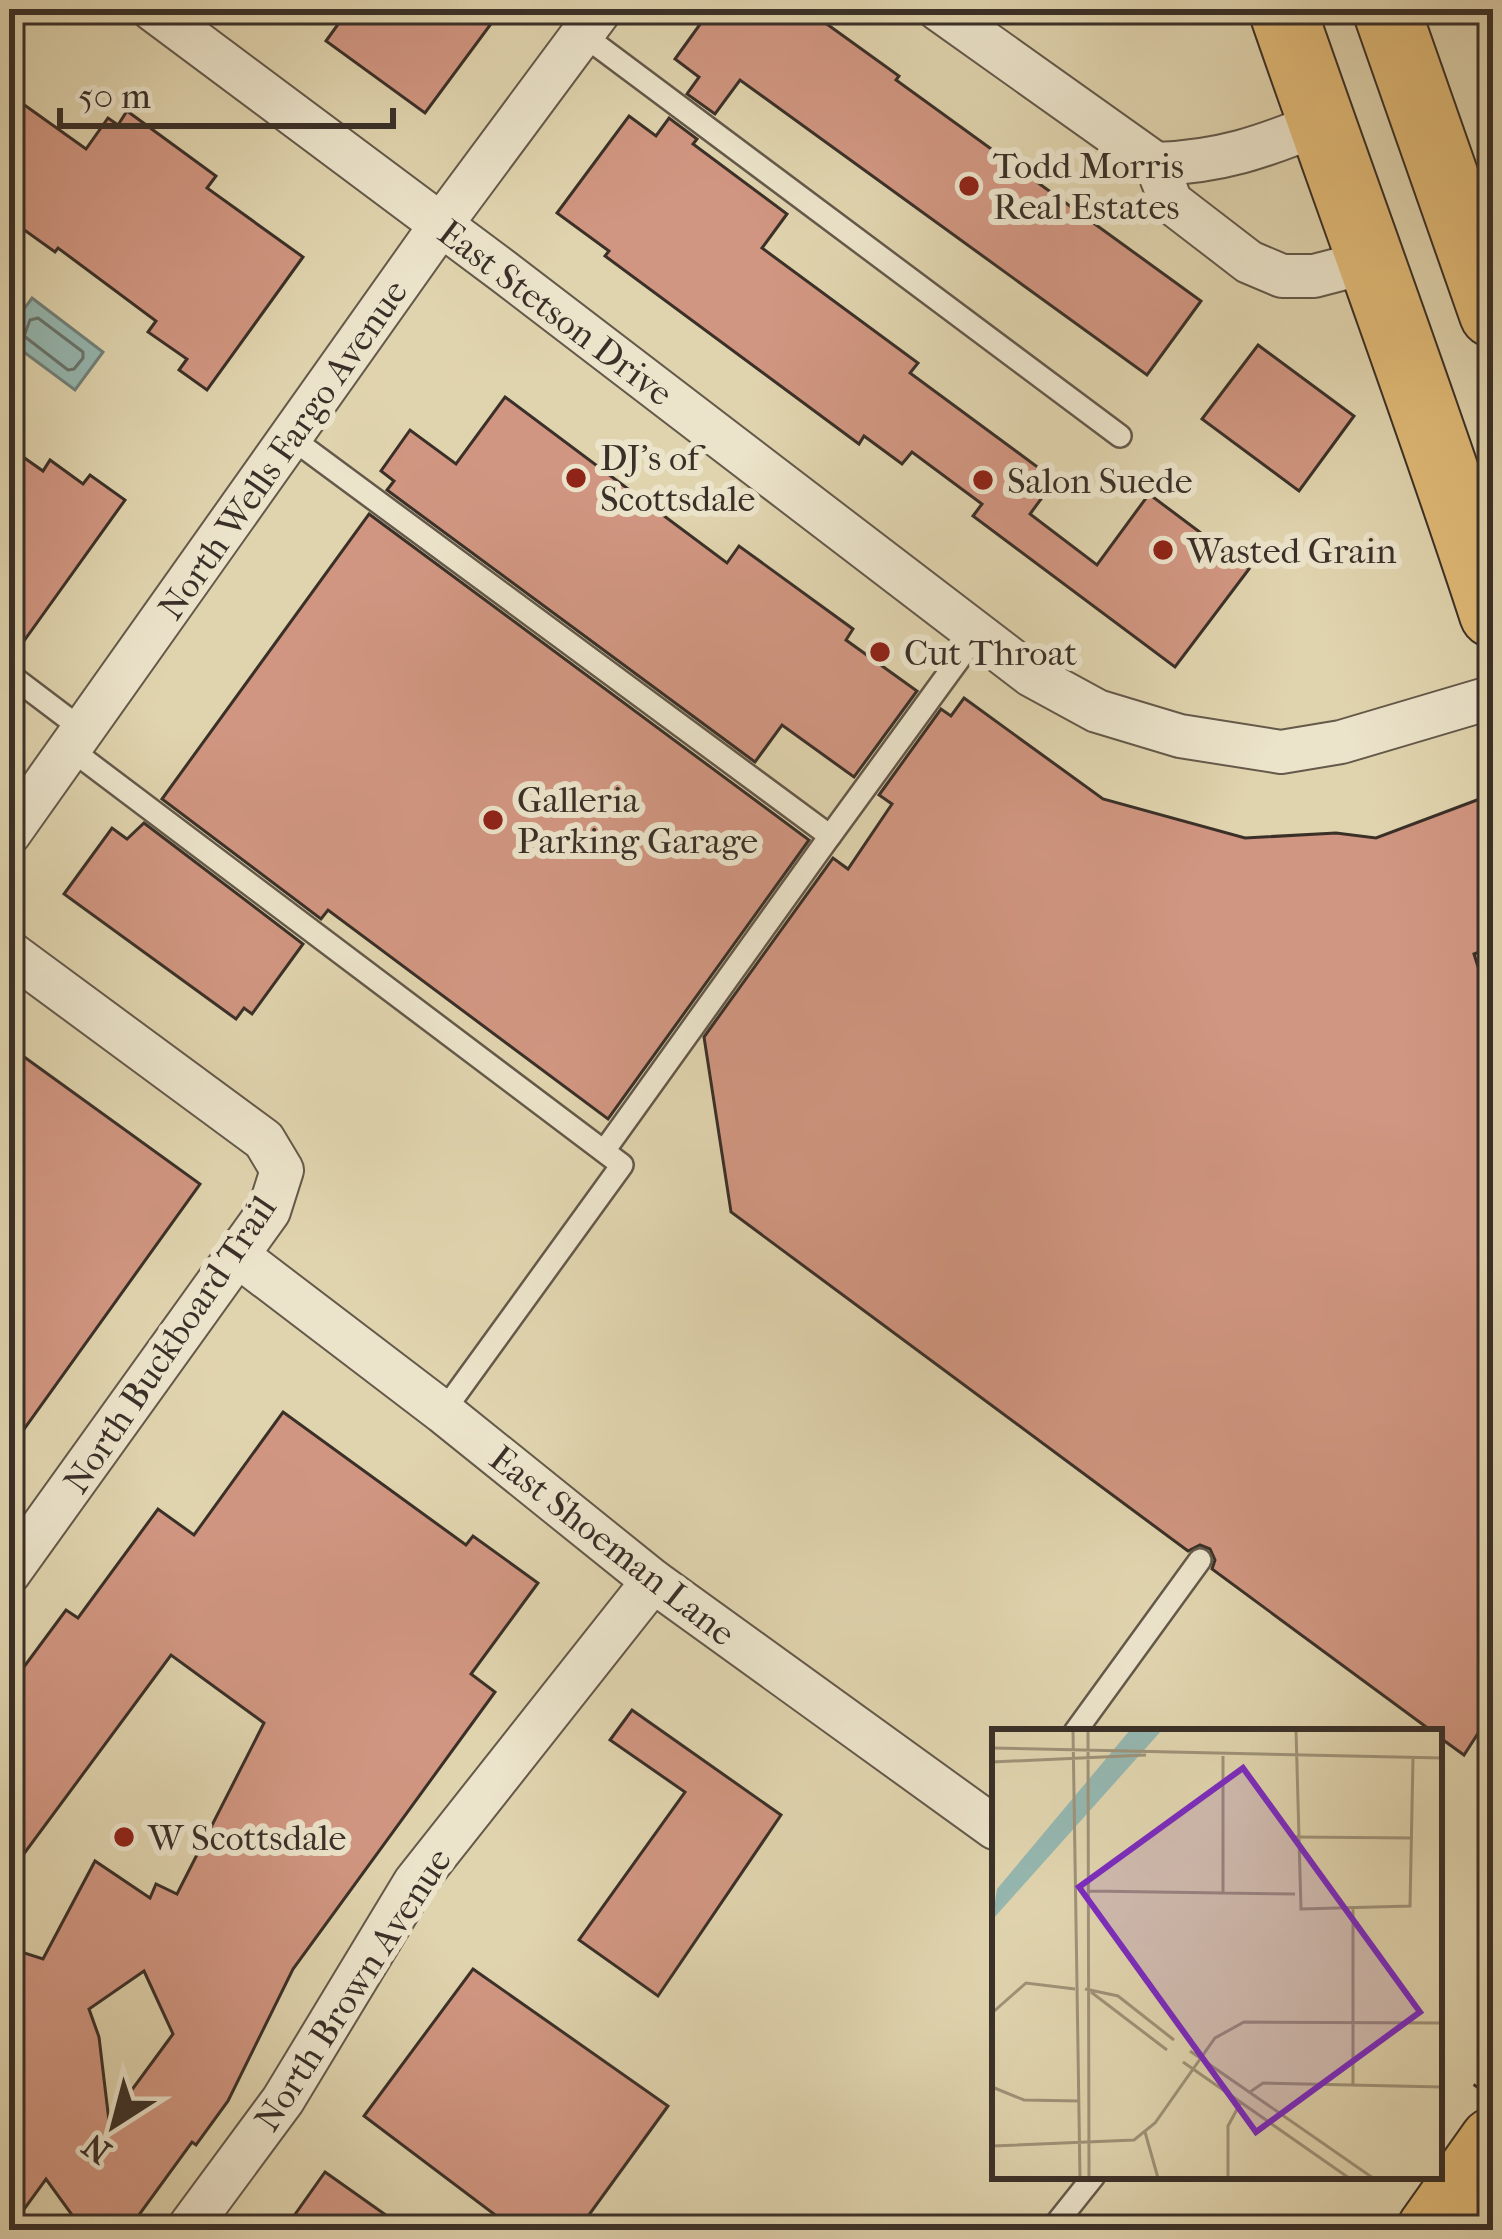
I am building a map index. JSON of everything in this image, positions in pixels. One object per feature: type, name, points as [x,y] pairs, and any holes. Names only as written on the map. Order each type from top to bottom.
[{"type":"main road","points":[[1282,9],[1493,614]]},
{"type":"main road","points":[[1385,9],[1480,237],[1493,314]]},
{"type":"street","name":"East Stetson Drive","points":[[152,9],[1031,674],[1097,711],[1180,736],[1281,752],[1341,742],[1493,697]]},
{"type":"street","points":[[938,9],[1156,164],[1172,202],[1250,262],[1282,276],[1314,276],[1368,262]]},
{"type":"street","name":"North Wells Fargo Avenue","points":[[9,834],[440,226],[591,22]]},
{"type":"street","points":[[1156,164],[1203,163],[1251,152],[1321,123]]},
{"type":"street","name":"North Buckboard Trail","points":[[9,952],[264,1140],[282,1170],[268,1211],[9,1573]]},
{"type":"street","name":"East Shoeman Lane","points":[[237,1255],[653,1581],[992,1826]]},
{"type":"street","name":"North Brown Avenue","points":[[188,2230],[283,2100],[415,1882],[653,1581]]},
{"type":"lane","points":[[591,22],[1120,436]]},
{"type":"lane","points":[[290,437],[830,836]]},
{"type":"lane","points":[[604,1151],[978,633]]},
{"type":"lane","points":[[9,674],[76,739],[622,1165],[443,1412]]},
{"type":"lane","points":[[1078,1729],[1200,1560]]},
{"type":"lane","points":[[1052,2230],[1092,2179]]},
{"type":"water","points":[[32,298],[103,352],[75,390],[9,341],[9,329]]},
{"type":"building","points":[[349,9],[502,9],[425,113],[326,41]]},
{"type":"building","points":[[711,9],[806,9],[1201,301],[1147,375],[740,80],[715,114],[687,94],[699,77],[675,59]]},
{"type":"building","points":[[9,94],[86,149],[108,118],[118,125],[127,111],[216,176],[207,188],[303,257],[207,390],[179,370],[187,359],[148,332],[156,321],[58,248],[55,252],[9,219]]},
{"type":"building","points":[[629,116],[656,136],[669,118],[697,139],[693,144],[787,214],[762,248],[918,363],[910,373],[1055,480],[1030,514],[1097,565],[1149,494],[1249,569],[1175,667],[973,516],[982,504],[912,452],[902,464],[864,436],[859,444],[605,256],[609,251],[557,213]]},
{"type":"building","points":[[1258,345],[1354,416],[1299,491],[1202,419]]},
{"type":"building","points":[[505,397],[727,563],[739,546],[853,629],[846,640],[917,691],[854,777],[782,725],[755,762],[387,490],[394,481],[381,471],[410,430],[456,464]]},
{"type":"building","points":[[9,447],[43,471],[50,460],[83,484],[90,475],[125,500],[11,659]]},
{"type":"building","name":"Galleria Parking Garage","points":[[369,514],[809,840],[608,1119],[328,910],[321,919],[162,799]]},
{"type":"building","points":[[964,698],[1103,799],[1245,838],[1336,833],[1376,838],[1493,794],[1493,947],[1474,954],[1493,1014],[1493,1710],[1464,1755],[1442,1739],[1442,1729],[1429,1729],[1212,1569],[1215,1560],[1210,1549],[1200,1545],[1188,1551],[731,1212],[704,1037],[833,858],[848,869],[892,804],[879,795],[941,709],[951,716]]},
{"type":"building","points":[[144,823],[303,944],[252,1014],[244,1008],[236,1019],[64,894],[112,828],[127,839]]},
{"type":"building","points":[[9,1046],[200,1184],[9,1450]]},
{"type":"building","points":[[283,1412],[466,1545],[473,1536],[538,1583],[471,1674],[495,1692],[293,1969],[228,2101],[128,2230],[83,2230],[46,2179],[9,2230],[9,1948],[43,1959],[95,1861],[150,1898],[156,1884],[177,1894],[264,1723],[171,1655],[9,1874],[9,1687],[66,1610],[78,1618],[158,1509],[194,1535]],"holes":[[[144,1971],[173,2034],[109,2121],[99,2037],[89,2009]]]},
{"type":"building","points":[[632,1710],[781,1815],[658,1996],[579,1940],[685,1792],[610,1740]]},
{"type":"building","points":[[473,1969],[668,2106],[578,2230],[515,2230],[364,2116]]},
{"type":"building","points":[[325,2172],[407,2230],[284,2230]]},
{"type":"place","name":"Todd Morris Real Estates","points":[[969,186]]},
{"type":"place","name":"DJ's of Scottsdale","points":[[576,478]]},
{"type":"place","name":"Salon Suede","points":[[983,480]]},
{"type":"place","name":"Wasted Grain","points":[[1163,550]]},
{"type":"place","name":"Cut Throat","points":[[880,652]]},
{"type":"place","name":"Galleria Parking Garage","points":[[493,820]]},
{"type":"place","name":"W Scottsdale","points":[[124,1837]]}]
